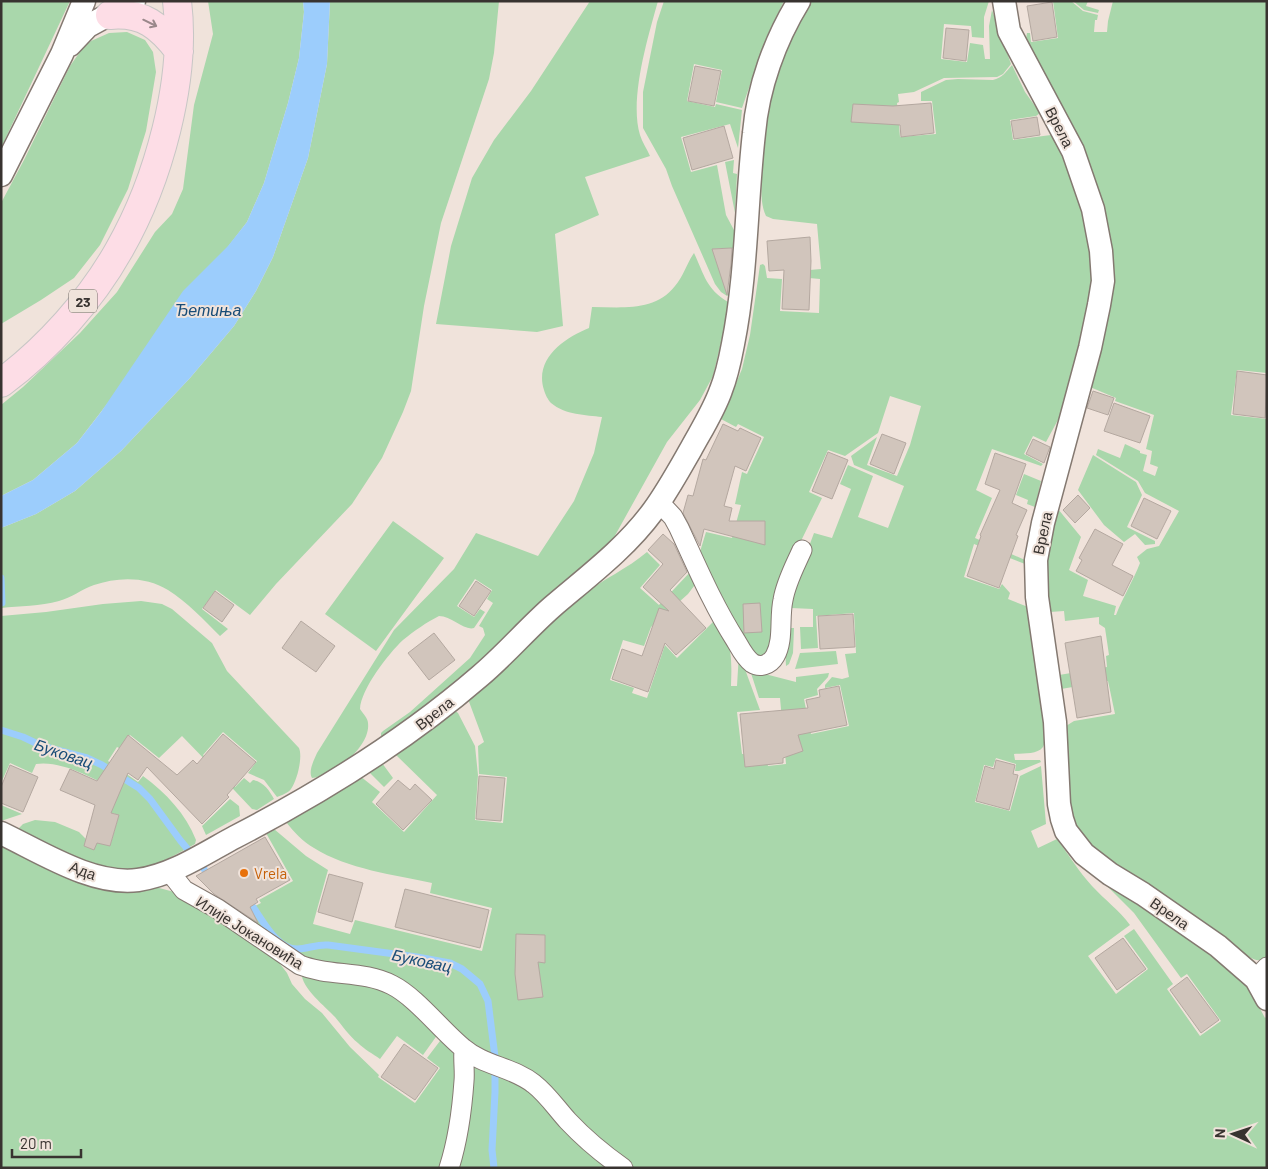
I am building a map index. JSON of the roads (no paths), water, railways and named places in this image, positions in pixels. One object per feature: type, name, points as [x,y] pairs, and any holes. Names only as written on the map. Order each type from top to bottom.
[{"type":"main road","name":"23","points":[[1,383],[24,366],[43,348],[92,291],[119,250],[142,201],[162,148],[175,87],[179,51],[179,21],[176,1]]},
{"type":"main road","points":[[110,15],[129,14],[153,24],[168,36],[179,51]]},
{"type":"street","points":[[1,176],[62,54],[84,1]]},
{"type":"street","points":[[62,54],[88,26],[134,1]]},
{"type":"street","name":"Врела","points":[[175,868],[295,805],[350,772],[415,728],[481,675],[532,625],[606,561],[652,512],[711,413],[722,389],[740,312],[756,121],[763,85],[777,45],[799,1]]},
{"type":"street","name":"Врела","points":[[1004,1],[1009,31],[1073,151],[1093,209],[1101,251],[1103,281],[1100,305],[1043,523],[1036,560],[1037,597],[1055,722],[1059,804],[1062,819],[1066,831],[1084,854],[1110,874],[1261,973]]},
{"type":"street","points":[[659,502],[673,517],[679,528],[719,614],[749,660],[757,665],[770,662],[777,652],[783,599],[802,550]]},
{"type":"street","name":"Ада","points":[[1,833],[72,867],[111,879],[139,880],[175,868]]},
{"type":"street","name":"Илије Јокановића","points":[[175,868],[184,890],[218,909],[300,965],[314,971],[362,975],[376,979],[403,992],[464,1050],[485,1063],[521,1076],[535,1085],[588,1140],[623,1168]]},
{"type":"street","points":[[1261,973],[1267,999]]},
{"type":"street","points":[[449,1168],[461,1114],[464,1050]]},
{"type":"water","name":"Ђетиња","points":[[303,1],[330,1],[327,64],[308,158],[273,257],[256,291],[234,326],[190,378],[121,451],[75,491],[36,514],[1,528],[1,496],[33,480],[77,443],[101,412],[183,291],[228,246],[247,222],[264,183],[288,103],[299,58],[304,12]]},
{"type":"waterway","name":"Буковац","points":[[1,578],[2,603]]},
{"type":"waterway","name":"Буковац","points":[[1,730],[42,746],[87,758],[139,788],[150,799],[204,869]]},
{"type":"waterway","name":"Буковац","points":[[253,907],[271,933],[290,948],[301,949],[328,945],[450,963],[462,969],[480,984],[488,1001],[495,1057],[492,1150],[494,1168]]},
{"type":"place","name":"Vrela","points":[[244,873]]}]
